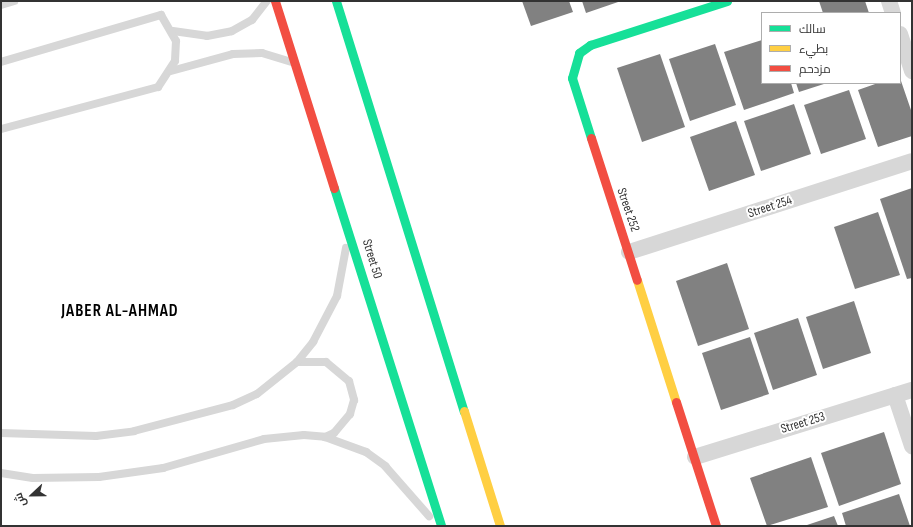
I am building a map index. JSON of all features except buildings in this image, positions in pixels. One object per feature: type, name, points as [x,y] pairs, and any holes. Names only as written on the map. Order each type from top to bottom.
[{"type":"main road","name":"Street 50","points":[[275,1],[346,219],[441,526]]},
{"type":"main road","points":[[336,1],[500,526]]},
{"type":"main road","name":"Street 252","points":[[716,526],[629,252],[575,95],[573,65],[579,53],[590,45],[727,1]]},
{"type":"street","points":[[889,1],[893,12]]},
{"type":"street","points":[[901,37],[912,71]]},
{"type":"street","name":"Street 254","points":[[629,252],[912,161]]},
{"type":"street","name":"Street 253","points":[[695,457],[912,390]]},
{"type":"street","points":[[895,395],[912,446]]},
{"type":"lane","points":[[1,5],[14,1]]},
{"type":"lane","points":[[173,31],[207,36],[232,31],[252,20],[267,1]]},
{"type":"lane","points":[[1,62],[161,15],[173,31],[177,51],[171,71],[158,87],[2,129]]},
{"type":"lane","points":[[171,71],[233,54],[262,53],[295,63]]},
{"type":"lane","points":[[1,433],[96,436],[172,424],[251,397],[297,362],[314,342],[337,296],[347,245],[346,219]]},
{"type":"lane","points":[[297,362],[326,362],[349,381],[354,400],[350,414],[334,433],[325,437]]},
{"type":"lane","points":[[1,473],[33,478],[99,477],[163,468],[264,439],[304,435],[325,437],[366,452],[385,466],[420,501],[436,526]]},
{"type":"traffic: fast","points":[[336,1],[464,411]]},
{"type":"traffic: fast","points":[[591,138],[572,78],[579,53],[590,45],[727,1]]},
{"type":"traffic: fast","points":[[334,188],[441,526]]},
{"type":"traffic: slow","points":[[637,280],[676,402]]},
{"type":"traffic: slow","points":[[464,411],[500,526]]},
{"type":"traffic: jam","points":[[275,1],[334,188]]},
{"type":"traffic: jam","points":[[591,138],[637,280]]},
{"type":"traffic: jam","points":[[676,402],[716,526]]},
{"type":"district","name":"JABER AL-AHMAD","points":[[120,312]]}]
